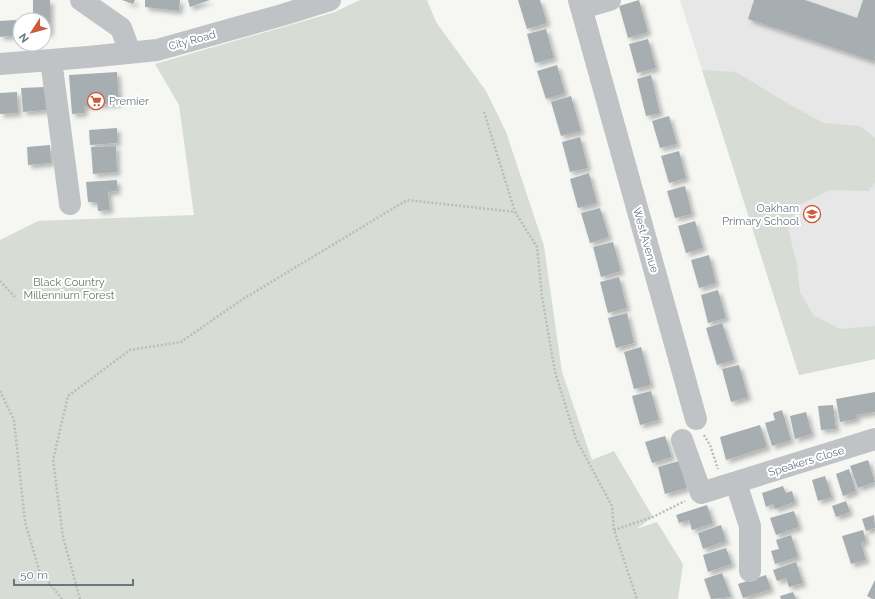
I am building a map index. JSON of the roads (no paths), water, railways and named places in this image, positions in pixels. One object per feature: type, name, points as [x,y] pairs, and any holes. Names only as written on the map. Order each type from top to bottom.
[{"type":"street","points":[[81,0],[121,28],[130,52]]},
{"type":"street","name":"City Road","points":[[0,64],[157,50],[330,0]]},
{"type":"street","points":[[580,4],[610,0]]},
{"type":"street","name":"West Avenue","points":[[580,4],[696,418]]},
{"type":"street","points":[[51,60],[70,204]]},
{"type":"street","name":"Speakers Close","points":[[682,440],[701,493],[875,439]]},
{"type":"street","points":[[736,483],[750,526],[750,572]]},
{"type":"place","name":"Premier","points":[[96,101]]},
{"type":"place","name":"Oakham Primary School","points":[[812,214]]},
{"type":"park label","name":"Black Country Millennium Forest","points":[[69,288]]}]
